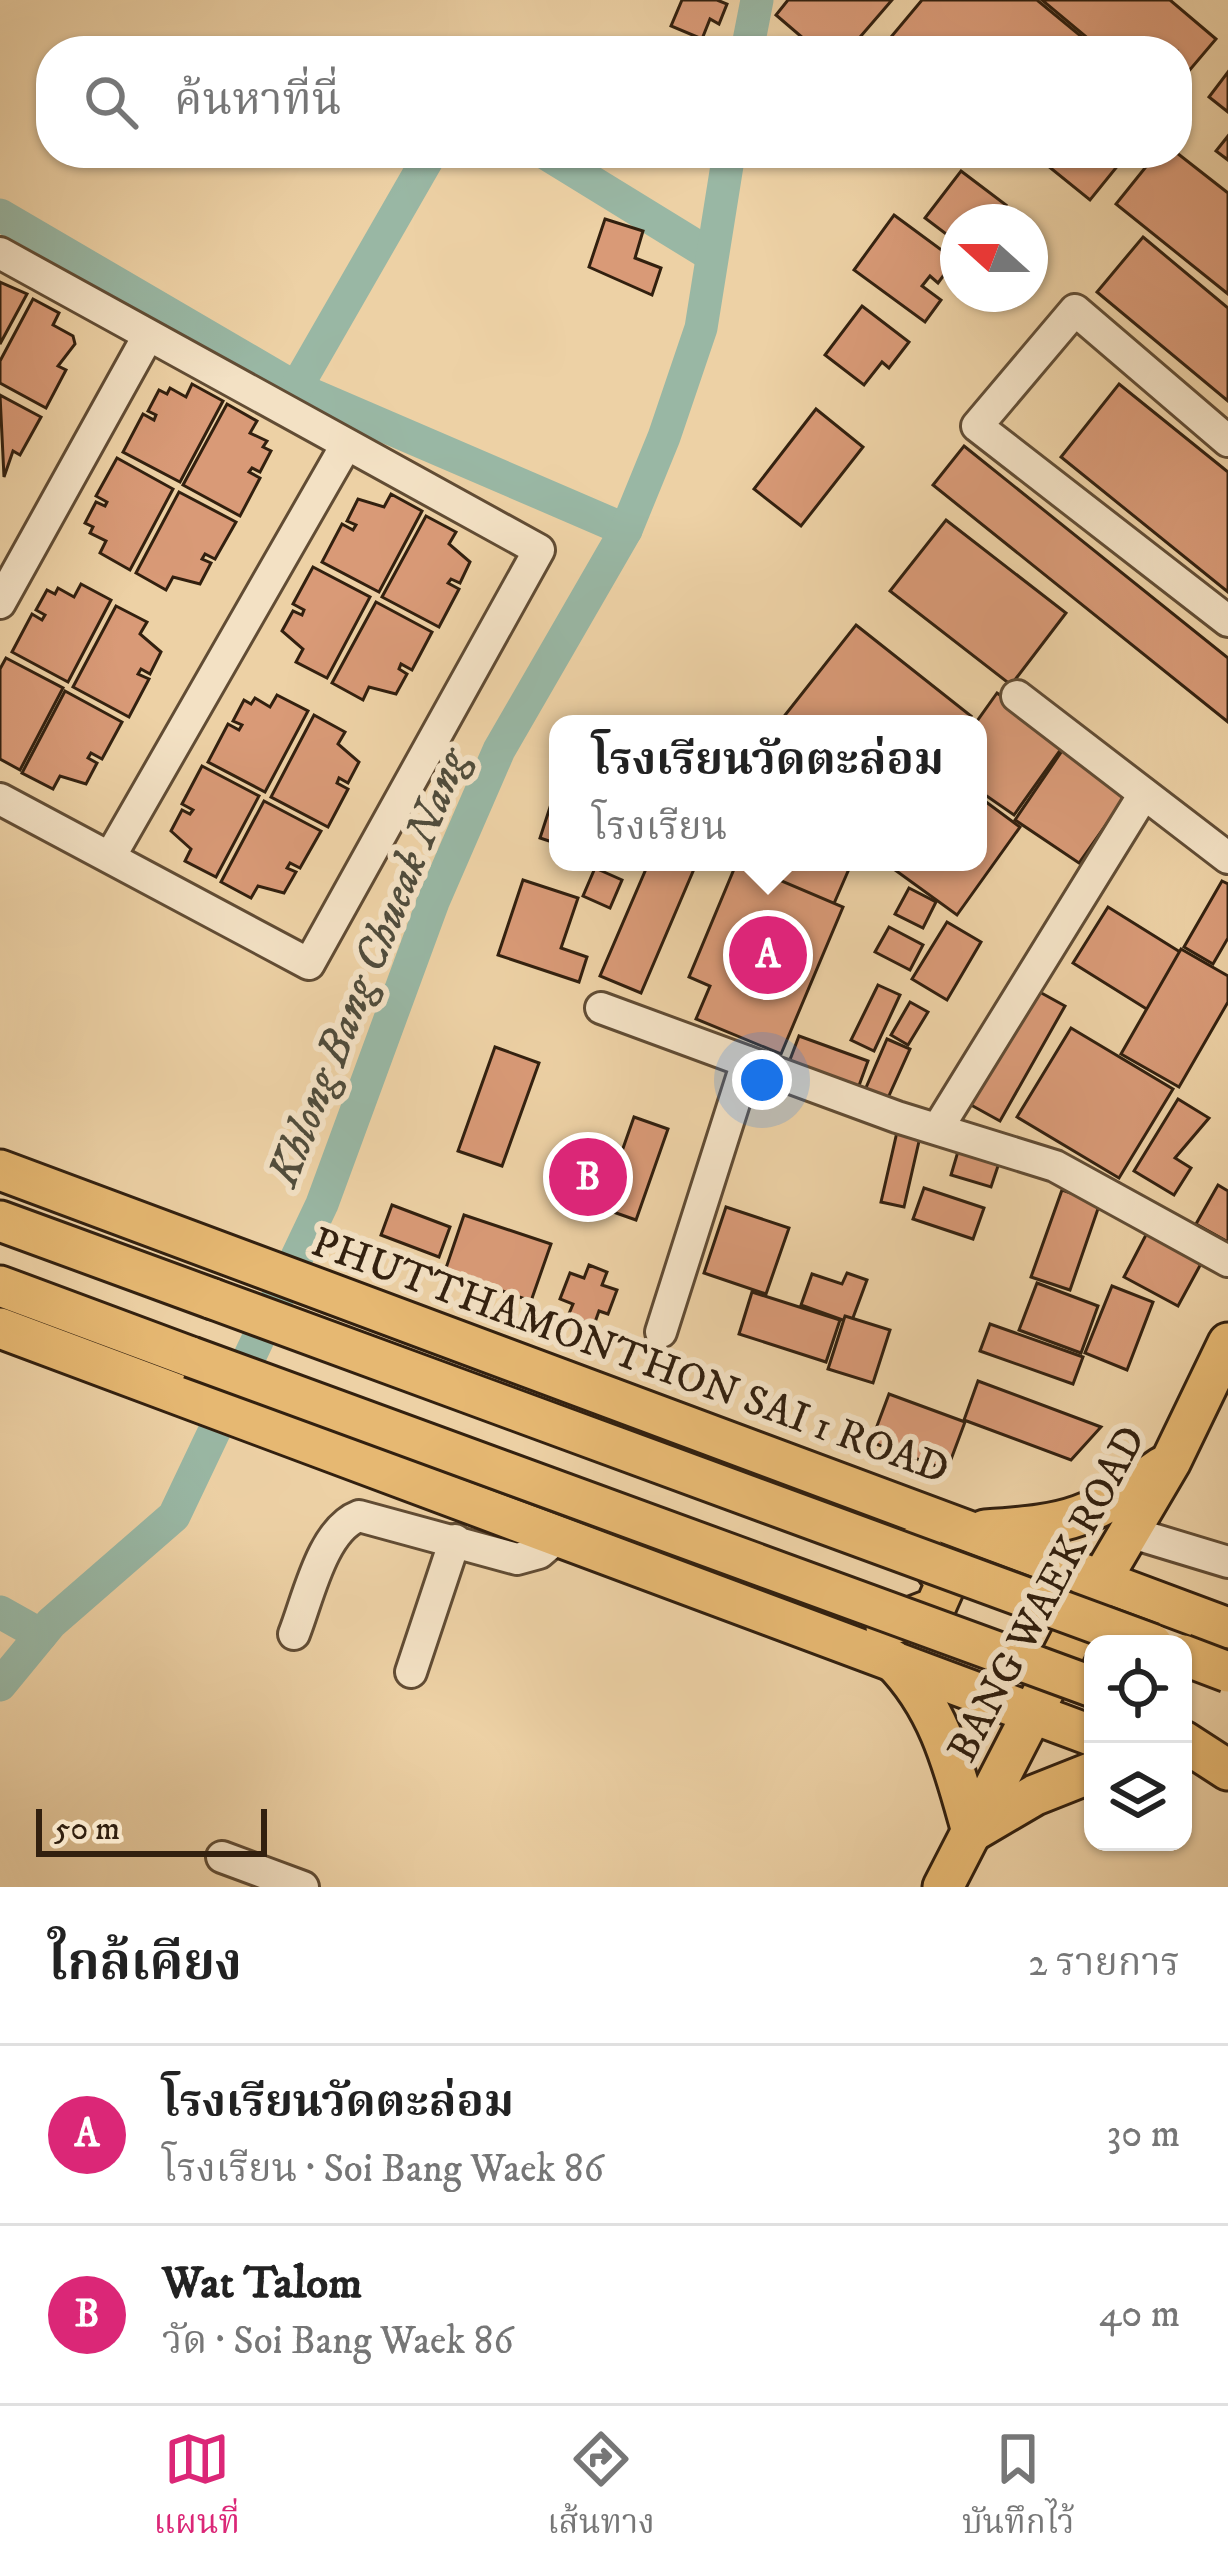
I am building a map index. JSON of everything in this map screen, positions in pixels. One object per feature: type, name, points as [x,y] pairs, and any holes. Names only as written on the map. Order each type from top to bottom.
[{"type":"main road","name":"PHUTTHAMONTHON SAI 1 ROAD","points":[[0,1170],[1228,1628]]},
{"type":"main road","points":[[0,1221],[1128,1635]]},
{"type":"main road","points":[[0,1286],[1084,1684]]},
{"type":"main road","points":[[0,1328],[1084,1732]]},
{"type":"main road","name":"BANG WAEK ROAD","points":[[944,1887],[1101,1580],[1171,1461],[1228,1343]]},
{"type":"main road","points":[[730,1442],[908,1531],[946,1583],[935,1608],[887,1627],[732,1599]]},
{"type":"main road","points":[[971,1531],[1065,1524],[1111,1503],[1171,1461]]},
{"type":"main road","points":[[1192,1672],[1228,1656]]},
{"type":"main road","points":[[890,1658],[914,1682],[939,1728],[972,1832],[1035,1795],[1084,1776]]},
{"type":"main road","points":[[1192,1658],[1228,1672]]},
{"type":"main road","points":[[1192,1723],[1228,1736]]},
{"type":"street","points":[[0,254],[539,550],[309,964],[0,799]]},
{"type":"street","points":[[1228,441],[1075,310],[977,426],[1228,621]]},
{"type":"street","points":[[0,603],[148,336]]},
{"type":"street","points":[[110,857],[345,447]]},
{"type":"street","points":[[1017,696],[1228,858]]},
{"type":"street","points":[[938,1128],[1144,794]]},
{"type":"street","points":[[601,1008],[1055,1166],[1228,1261]]},
{"type":"street","points":[[662,1332],[747,1062]]},
{"type":"street","points":[[294,1634],[334,1536],[346,1521],[381,1518],[517,1559],[539,1553],[560,1535]]},
{"type":"street","points":[[1130,1532],[1228,1562]]},
{"type":"street","points":[[411,1672],[455,1540]]},
{"type":"street","points":[[222,1857],[303,1887]]},
{"type":"building","points":[[682,0],[727,4],[719,24],[710,19],[703,36],[671,26]]},
{"type":"building","points":[[788,0],[892,0],[861,36],[800,36],[776,15]]},
{"type":"building","points":[[922,0],[1037,0],[1081,36],[892,36]]},
{"type":"building","points":[[1042,0],[1170,0],[1216,39],[1192,67],[1192,36],[1085,36]]},
{"type":"building","points":[[1228,72],[1228,112],[1209,97]]},
{"type":"building","points":[[1228,136],[1228,160],[1216,151]]},
{"type":"building","points":[[1192,165],[1228,193],[1228,294],[1116,204],[1145,168]]},
{"type":"building","points":[[1051,168],[1116,168],[1090,200]]},
{"type":"building","points":[[961,171],[1005,204],[940,204],[940,229],[925,218]]},
{"type":"building","points":[[894,215],[940,249],[940,280],[930,276],[922,286],[940,301],[925,322],[854,270]]},
{"type":"building","points":[[605,219],[643,231],[635,258],[661,268],[652,295],[589,267]]},
{"type":"building","points":[[1143,237],[1228,308],[1228,401],[1097,292]]},
{"type":"building","points":[[0,282],[27,294],[0,344]]},
{"type":"building","points":[[33,299],[59,313],[53,325],[73,336],[75,344],[58,366],[66,370],[46,408],[0,383],[0,361]]},
{"type":"building","points":[[862,306],[909,342],[889,368],[882,362],[864,385],[825,355]]},
{"type":"building","points":[[192,384],[223,401],[180,482],[123,452],[143,414],[154,420],[156,415],[148,411],[159,390],[167,394],[170,388],[186,397]]},
{"type":"building","points":[[1119,384],[1228,472],[1228,592],[1061,457]]},
{"type":"building","points":[[0,395],[41,417],[20,455],[13,451],[4,477]]},
{"type":"building","points":[[227,404],[257,421],[250,433],[267,441],[263,447],[271,451],[260,472],[252,468],[249,472],[260,478],[240,516],[183,485]]},
{"type":"building","points":[[816,409],[863,447],[801,526],[754,489]]},
{"type":"building","points":[[964,446],[1228,658],[1228,722],[933,485]]},
{"type":"building","points":[[117,458],[173,489],[130,570],[100,553],[106,541],[90,533],[93,527],[85,523],[96,502],[105,506],[107,502],[96,496]]},
{"type":"building","points":[[179,492],[236,522],[215,559],[205,554],[202,559],[211,563],[200,584],[173,577],[166,590],[136,573]]},
{"type":"building","points":[[391,494],[422,511],[379,592],[322,562],[342,524],[353,530],[356,525],[347,521],[358,499],[384,507]]},
{"type":"building","points":[[426,516],[456,532],[449,544],[470,562],[460,583],[451,579],[448,583],[459,589],[439,627],[382,597]]},
{"type":"building","points":[[946,520],[1066,613],[1011,685],[890,591]]},
{"type":"building","points":[[313,567],[370,597],[327,678],[296,662],[303,649],[282,631],[293,611],[302,615],[304,610],[293,604]]},
{"type":"building","points":[[81,584],[111,600],[68,682],[12,652],[32,614],[42,620],[45,615],[36,610],[47,590],[55,594],[58,588],[74,597]]},
{"type":"building","points":[[376,602],[432,632],[412,670],[401,664],[399,669],[407,674],[396,694],[369,687],[363,700],[332,683]]},
{"type":"building","points":[[116,606],[147,622],[140,634],[161,652],[150,674],[141,669],[138,674],[149,679],[129,717],[73,687]]},
{"type":"building","points":[[856,625],[970,715],[785,715]]},
{"type":"building","points":[[6,658],[63,688],[20,770],[0,759],[0,669]]},
{"type":"building","points":[[65,691],[122,722],[102,759],[91,753],[88,758],[97,763],[86,784],[60,776],[53,789],[22,773]]},
{"type":"building","points":[[997,693],[1066,742],[1014,815],[987,796],[987,715],[981,715]]},
{"type":"building","points":[[277,695],[308,711],[265,792],[208,762],[228,724],[239,730],[242,725],[233,721],[244,700],[251,704],[255,698],[270,707]]},
{"type":"building","points":[[314,715],[345,732],[338,744],[359,762],[348,783],[339,778],[337,783],[348,789],[328,827],[271,797]]},
{"type":"building","points":[[1064,748],[1129,792],[1079,863],[1015,820]]},
{"type":"building","points":[[202,766],[259,796],[216,877],[185,861],[191,849],[171,831],[182,810],[190,814],[193,810],[182,804]]},
{"type":"building","points":[[264,801],[321,831],[300,868],[290,863],[287,868],[296,872],[284,893],[258,886],[251,898],[221,882]]},
{"type":"building","points":[[987,803],[1020,827],[957,915],[896,871],[987,871]]},
{"type":"building","points":[[549,810],[549,841],[540,838]]},
{"type":"building","points":[[594,871],[622,880],[610,908],[583,896]]},
{"type":"building","points":[[645,871],[693,871],[641,993],[600,976]]},
{"type":"building","points":[[733,871],[758,871],[843,907],[781,1054],[696,1019],[710,986],[689,977]]},
{"type":"building","points":[[747,871],[848,871],[832,908]]},
{"type":"building","points":[[523,880],[578,898],[561,948],[587,957],[579,982],[498,955]]},
{"type":"building","points":[[1222,881],[1228,884],[1228,938],[1213,964],[1184,947]]},
{"type":"building","points":[[909,888],[936,902],[923,928],[895,914]]},
{"type":"building","points":[[1108,907],[1188,957],[1153,1013],[1073,963]]},
{"type":"building","points":[[947,922],[981,942],[947,1000],[912,979]]},
{"type":"building","points":[[889,927],[923,945],[910,970],[875,952]]},
{"type":"building","points":[[1181,949],[1228,976],[1228,1002],[1179,1087],[1121,1054]]},
{"type":"building","points":[[878,985],[900,995],[874,1051],[851,1040]]},
{"type":"building","points":[[1036,990],[1065,1006],[1000,1121],[971,1105]]},
{"type":"building","points":[[910,1002],[928,1012],[908,1045],[891,1035]]},
{"type":"building","points":[[1071,1028],[1173,1089],[1119,1178],[1017,1117]]},
{"type":"building","points":[[799,1036],[868,1061],[857,1091],[788,1065]]},
{"type":"building","points":[[887,1039],[910,1049],[887,1100],[865,1090]]},
{"type":"building","points":[[495,1047],[539,1063],[502,1166],[458,1151]]},
{"type":"building","points":[[1178,1099],[1209,1118],[1175,1158],[1191,1168],[1174,1195],[1134,1171]]},
{"type":"building","points":[[634,1117],[668,1129],[636,1220],[602,1208]]},
{"type":"building","points":[[897,1132],[920,1137],[904,1207],[881,1202]]},
{"type":"building","points":[[959,1148],[1000,1160],[991,1187],[951,1175]]},
{"type":"building","points":[[1218,1185],[1228,1191],[1228,1242],[1196,1224]]},
{"type":"building","points":[[924,1188],[984,1208],[973,1239],[913,1219]]},
{"type":"building","points":[[1062,1190],[1100,1203],[1070,1290],[1031,1277]]},
{"type":"building","points":[[392,1205],[450,1227],[439,1257],[381,1235]]},
{"type":"building","points":[[726,1207],[789,1228],[766,1294],[704,1273]]},
{"type":"building","points":[[464,1215],[551,1244],[531,1301],[445,1271]]},
{"type":"building","points":[[1148,1231],[1203,1260],[1178,1306],[1124,1277]]},
{"type":"building","points":[[589,1265],[607,1272],[602,1285],[617,1290],[608,1314],[599,1311],[594,1325],[568,1316],[573,1304],[560,1299],[570,1273],[584,1278]]},
{"type":"building","points":[[847,1273],[867,1280],[851,1323],[801,1305],[812,1274],[842,1284]]},
{"type":"building","points":[[1037,1283],[1098,1306],[1081,1353],[1019,1330]]},
{"type":"building","points":[[1112,1286],[1153,1302],[1127,1370],[1085,1353]]},
{"type":"building","points":[[752,1292],[840,1320],[826,1362],[739,1334]]},
{"type":"building","points":[[845,1316],[890,1330],[873,1383],[828,1369]]},
{"type":"building","points":[[990,1324],[1083,1357],[1073,1384],[980,1351]]},
{"type":"building","points":[[978,1381],[1101,1427],[1071,1460],[964,1420]]},
{"type":"building","points":[[889,1394],[965,1422],[947,1470],[871,1442]]},
{"type":"waterway","name":"Khlong Bang Chueak Nang","points":[[750,36],[757,0]]},
{"type":"waterway","points":[[296,388],[422,168]]},
{"type":"waterway","points":[[569,168],[711,255]]},
{"type":"waterway","name":"Khlong Bang Chueak Nang","points":[[0,1685],[51,1623],[174,1516],[322,1204],[433,902],[499,750],[626,530],[701,328],[727,168]]},
{"type":"waterway","points":[[0,215],[296,388],[626,530]]},
{"type":"waterway","points":[[0,1612],[41,1635]]},
{"type":"place","name":"โรงเรียนวัดตะล่อม","points":[[768,955]]},
{"type":"place","name":"Wat Talom","points":[[588,1177]]}]
